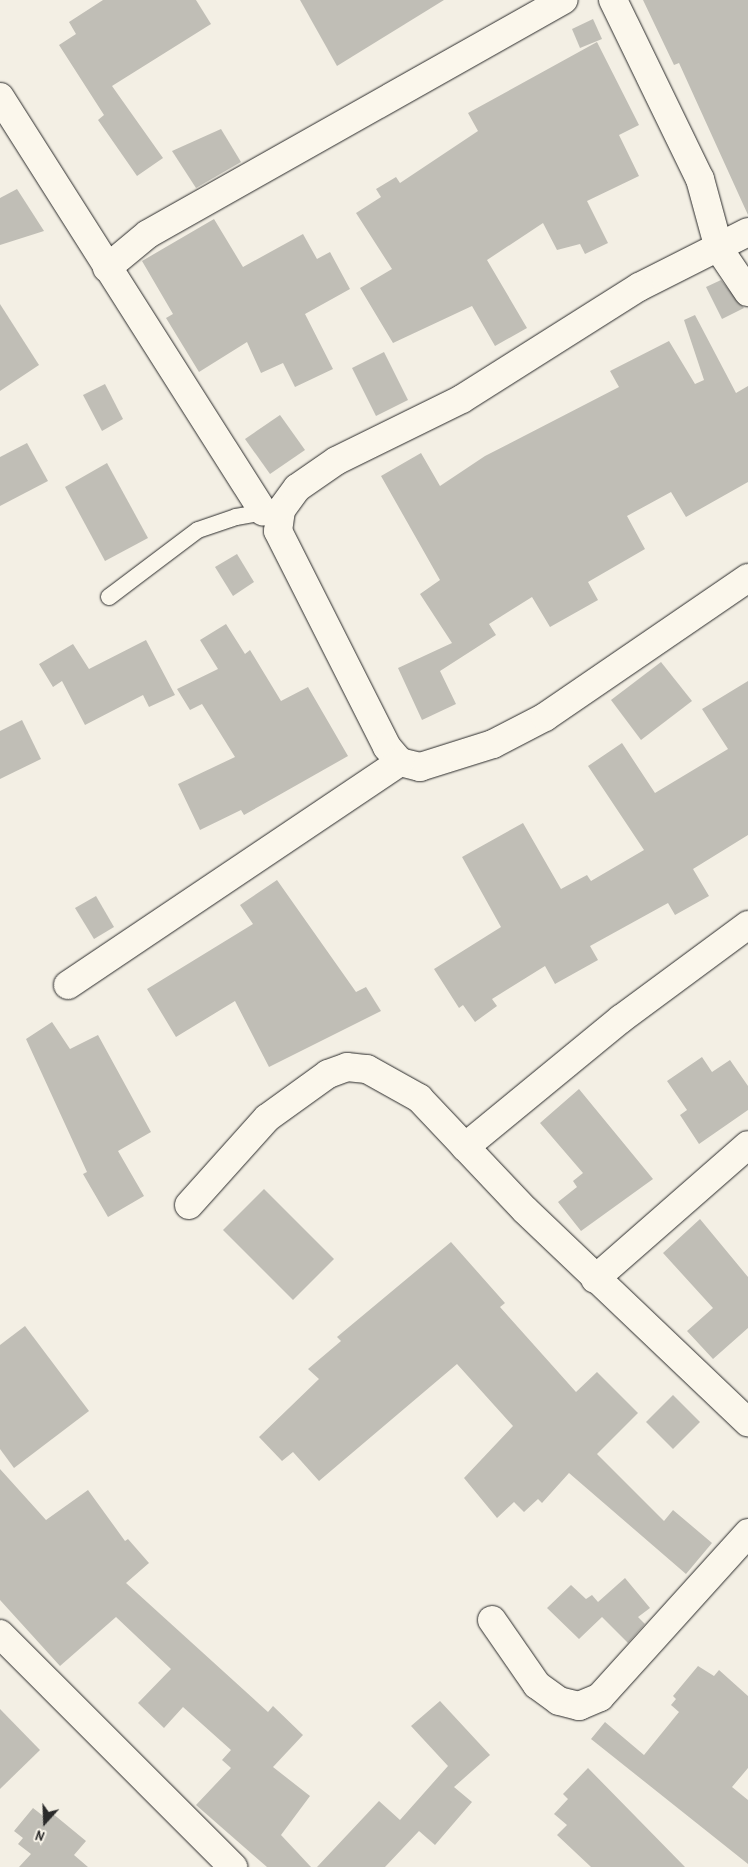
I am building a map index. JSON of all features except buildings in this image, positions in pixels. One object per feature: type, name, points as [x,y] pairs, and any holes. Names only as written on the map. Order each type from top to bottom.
[{"type":"street","points":[[107,268],[148,234],[564,0]]},
{"type":"street","points":[[613,0],[700,178],[719,248],[748,292]]},
{"type":"street","points":[[0,97],[107,268],[272,511],[278,531],[311,600],[387,747],[400,762]]},
{"type":"street","points":[[272,511],[297,488],[336,461],[462,399],[639,287],[748,232]]},
{"type":"street","points":[[68,985],[400,762],[429,764],[493,744],[545,717],[748,578]]},
{"type":"street","points":[[465,1147],[621,1019],[748,925]]},
{"type":"street","points":[[189,1205],[267,1118],[328,1074],[346,1067],[367,1069],[396,1082],[419,1098],[595,1279],[748,1422]]},
{"type":"street","points":[[595,1279],[748,1145]]},
{"type":"street","points":[[492,1620],[537,1685],[560,1701],[579,1706],[600,1697],[748,1533]]},
{"type":"street","points":[[0,1634],[233,1867]]},
{"type":"lane","points":[[109,597],[198,530],[272,511]]}]
